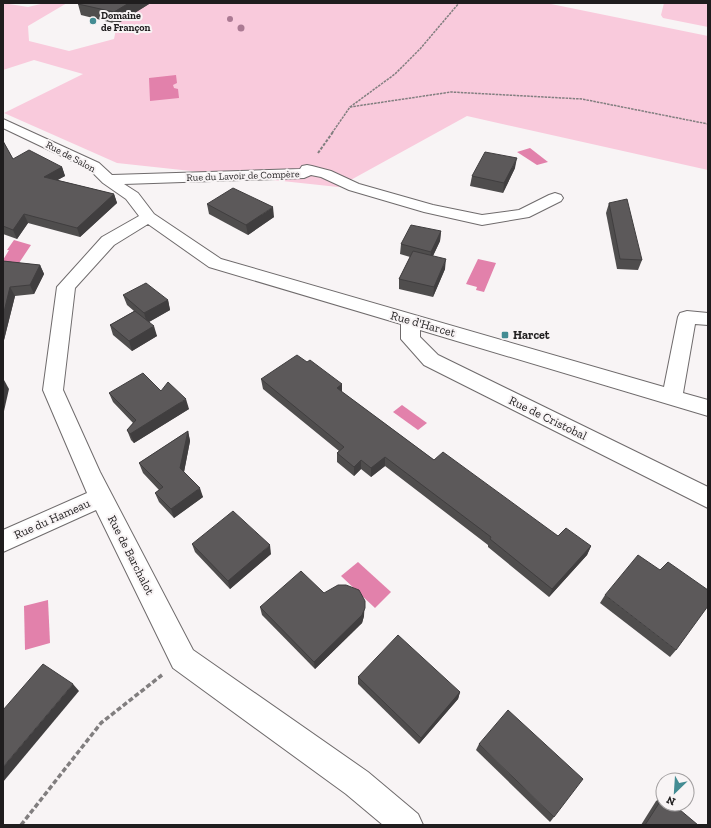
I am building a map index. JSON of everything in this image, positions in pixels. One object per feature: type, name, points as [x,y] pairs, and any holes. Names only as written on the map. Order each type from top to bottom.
[{"type":"street","name":"Rue de Salon","points":[[3,122],[94,166],[108,180],[132,196],[148,217]]},
{"type":"street","name":"Rue du Lavoir de Compère","points":[[108,180],[304,173],[307,169],[326,174],[354,187],[430,209],[482,220],[523,214],[555,198]]},
{"type":"street","name":"Rue d'Harcet","points":[[148,217],[215,263],[708,408]]},
{"type":"street","name":"Rue de Barchalot","points":[[148,217],[108,241],[66,287],[53,390],[89,473],[183,658],[357,784],[407,825]]},
{"type":"street","points":[[672,397],[687,317],[708,319]]},
{"type":"street","name":"Rue de Cristobal","points":[[410,320],[411,339],[432,360],[708,498]]},
{"type":"street","name":"Rue du Hameau","points":[[3,541],[101,497]]},
{"type":"path","points":[[307,169],[350,107],[395,74],[420,49],[459,3]]},
{"type":"path","points":[[350,107],[451,92],[582,99],[708,124]]},
{"type":"path","points":[[21,825],[101,723],[183,658]]},
{"type":"shaded area","points":[[3,3],[28,7],[45,3],[67,3],[28,26],[29,41],[69,51],[114,39],[117,24],[148,4],[143,3],[552,3],[551,4],[708,36],[708,170],[467,116],[338,187],[117,163],[4,113],[83,74],[34,60],[3,70]]},
{"type":"shaded area","points":[[664,3],[708,3],[708,27],[663,18],[661,15]]},
{"type":"shaded area","points":[[176,75],[177,83],[173,85],[174,88],[178,89],[179,98],[150,101],[149,78]]},
{"type":"shaded area","points":[[530,148],[548,162],[537,165],[517,152]]},
{"type":"shaded area","points":[[14,240],[31,245],[19,263],[8,262],[3,268],[3,260],[9,250],[7,250]]},
{"type":"shaded area","points":[[478,259],[496,263],[484,292],[476,290],[477,287],[466,284]]},
{"type":"shaded area","points":[[402,405],[427,423],[418,430],[393,412]]},
{"type":"shaded area","points":[[358,562],[391,592],[375,608],[341,576]]},
{"type":"shaded area","points":[[48,600],[50,643],[25,650],[24,606]]},
{"type":"building","points":[[129,3],[114,12],[78,4]]},
{"type":"building","points":[[3,141],[13,159],[29,150],[62,167],[44,177],[114,194],[77,228],[24,214],[13,230],[3,226]]},
{"type":"building","points":[[485,152],[517,158],[504,183],[472,176]]},
{"type":"building","points":[[233,188],[273,207],[246,225],[207,204]]},
{"type":"building","points":[[627,199],[642,260],[620,259],[609,203]]},
{"type":"building","points":[[411,225],[441,231],[431,252],[401,244]]},
{"type":"building","points":[[413,251],[446,259],[434,287],[399,279]]},
{"type":"building","points":[[3,261],[40,265],[30,285],[10,287],[3,316]]},
{"type":"building","points":[[146,283],[168,300],[144,313],[123,295]]},
{"type":"building","points":[[135,311],[154,326],[129,341],[110,325]]},
{"type":"building","points":[[297,355],[307,362],[310,360],[342,384],[337,388],[434,460],[443,452],[558,536],[566,528],[591,546],[552,589],[490,539],[491,537],[385,457],[371,468],[361,460],[354,467],[337,453],[344,447],[261,379]]},
{"type":"building","points":[[143,373],[161,391],[168,382],[186,399],[130,434],[127,430],[136,420],[109,393]]},
{"type":"building","points":[[188,431],[180,468],[200,488],[171,509],[155,493],[163,487],[139,463]]},
{"type":"building","points":[[233,511],[270,545],[228,581],[192,544]]},
{"type":"building","points":[[638,555],[660,570],[668,562],[708,590],[708,606],[676,650],[605,595]]},
{"type":"building","points":[[301,571],[324,593],[338,585],[346,585],[359,590],[365,601],[365,608],[362,615],[314,662],[260,607]]},
{"type":"building","points":[[398,635],[460,692],[421,738],[358,677]]},
{"type":"building","points":[[43,664],[73,684],[3,767],[3,710]]},
{"type":"building","points":[[508,710],[583,779],[554,817],[479,744]]},
{"type":"building","points":[[655,809],[655,812],[683,812],[698,825],[645,825]]},
{"type":"place","name":"Domaine de Françon","points":[[93,21]]},
{"type":"place","name":"Harcet","points":[[505,335]]}]
